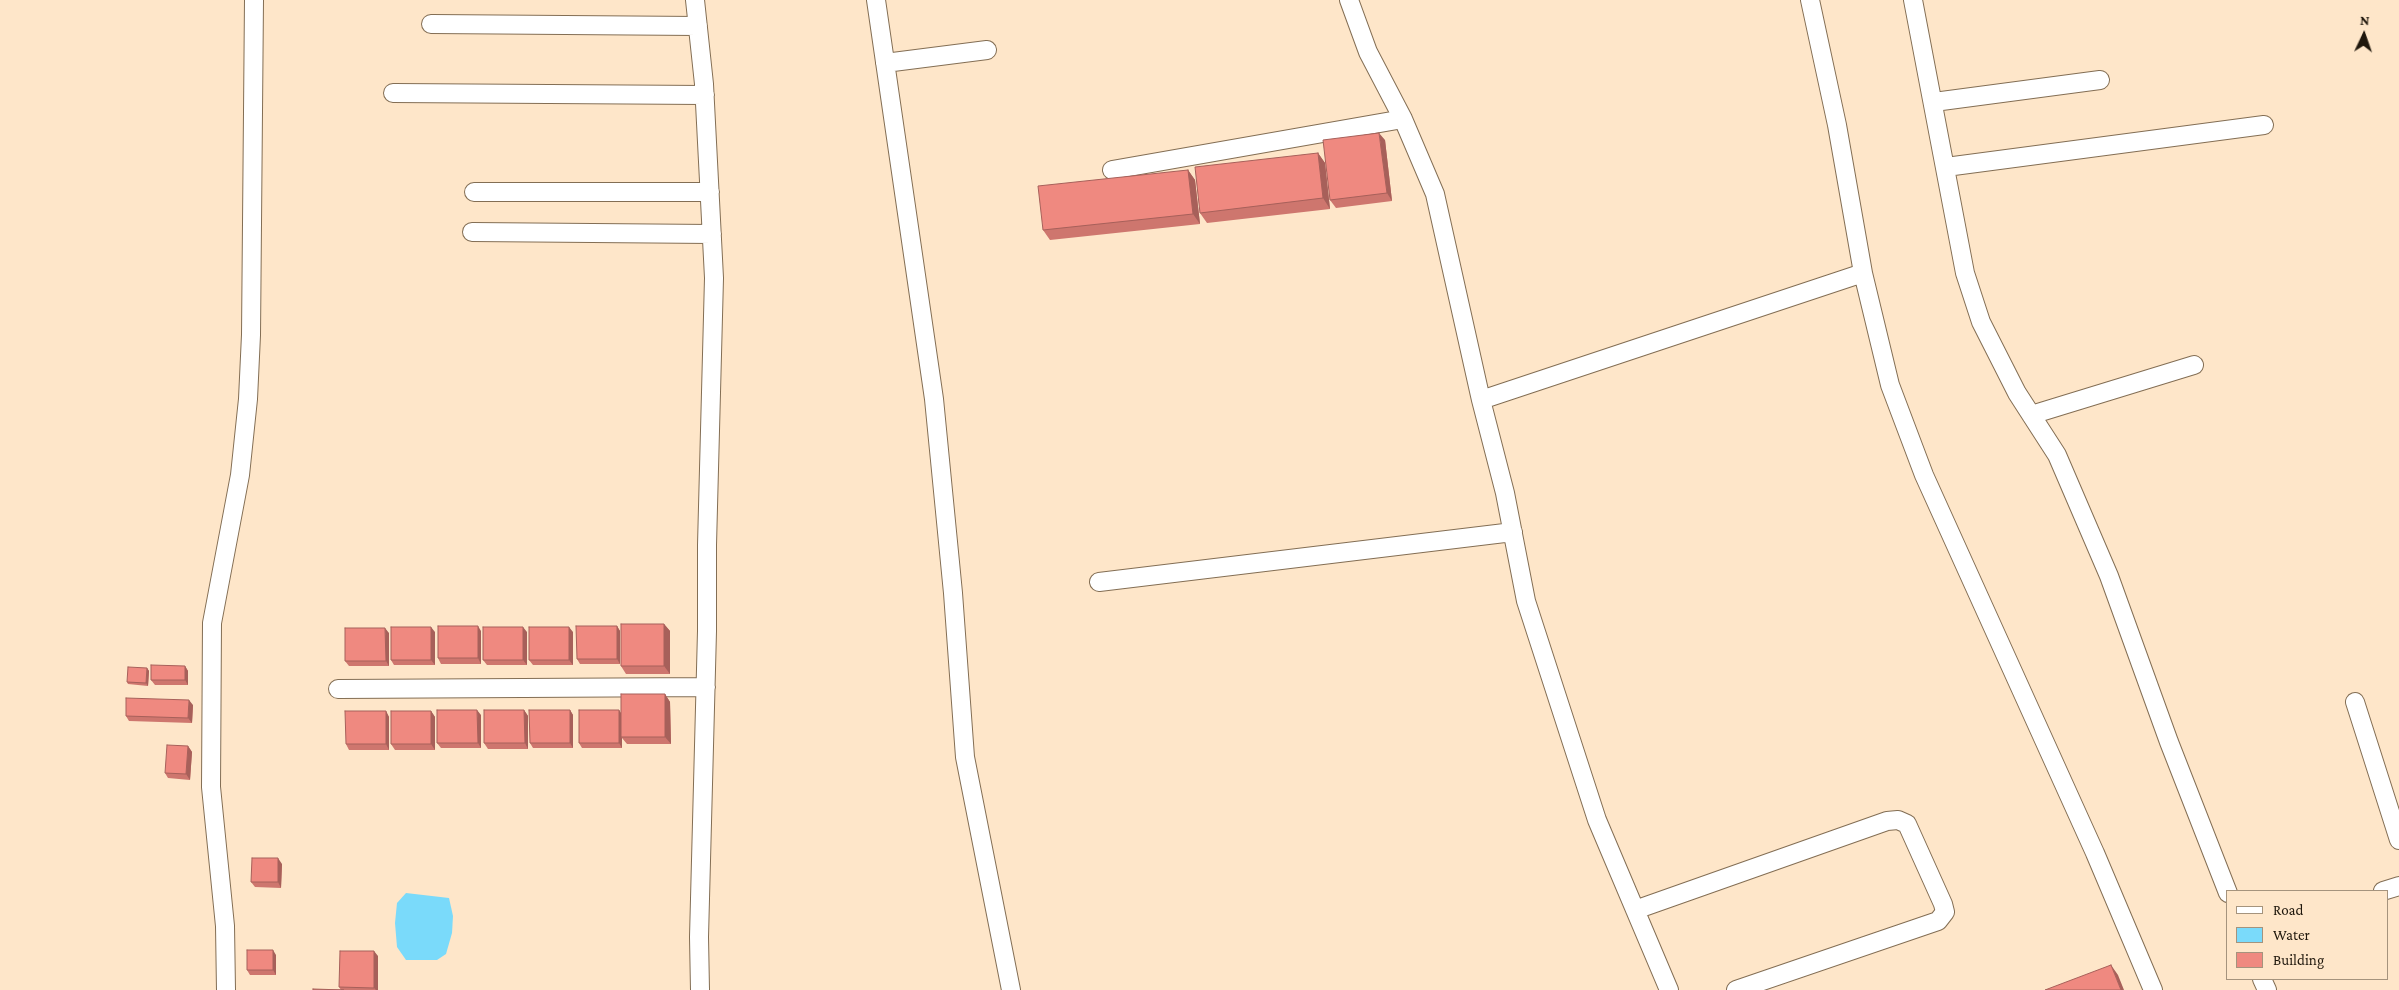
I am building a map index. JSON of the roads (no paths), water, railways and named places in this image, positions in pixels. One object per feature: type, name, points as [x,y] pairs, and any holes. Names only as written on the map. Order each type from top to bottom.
[{"type":"street","points":[[226,990],[225,926],[211,787],[212,623],[240,475],[248,399],[251,334],[254,0]]},
{"type":"street","points":[[695,0],[705,94],[714,278],[699,937],[700,990]]},
{"type":"street","points":[[876,0],[934,399],[953,593],[964,757],[1011,990]]},
{"type":"street","points":[[1349,0],[1368,52],[1403,119],[1435,194],[1481,400],[1505,493],[1526,602],[1597,820],[1669,990]]},
{"type":"street","points":[[1810,0],[1837,125],[1863,273],[1890,385],[1924,475],[2095,853],[2152,990]]},
{"type":"street","points":[[1913,0],[1934,102],[1965,273],[1981,322],[2017,394],[2057,455],[2109,576],[2168,742],[2227,890]]},
{"type":"street","points":[[431,24],[698,26]]},
{"type":"street","points":[[885,63],[987,50]]},
{"type":"street","points":[[1934,102],[2100,80]]},
{"type":"street","points":[[392,93],[705,94]]},
{"type":"street","points":[[1112,170],[1403,119]]},
{"type":"street","points":[[1946,167],[2264,125]]},
{"type":"street","points":[[474,192],[710,192]]},
{"type":"street","points":[[472,232],[712,234]]},
{"type":"street","points":[[1481,400],[1863,273]]},
{"type":"street","points":[[2031,415],[2194,365]]},
{"type":"street","points":[[1099,582],[1513,532]]},
{"type":"street","points":[[338,689],[706,687]]},
{"type":"street","points":[[2355,702],[2399,840]]},
{"type":"street","points":[[1635,910],[1888,821],[1898,820],[1907,824],[1943,904],[1945,912],[1938,921],[1736,990]]},
{"type":"street","points":[[2386,890],[2399,886]]},
{"type":"water","points":[[406,893],[449,898],[453,916],[452,933],[446,954],[437,960],[406,960],[397,947],[395,923],[397,903]]}]
